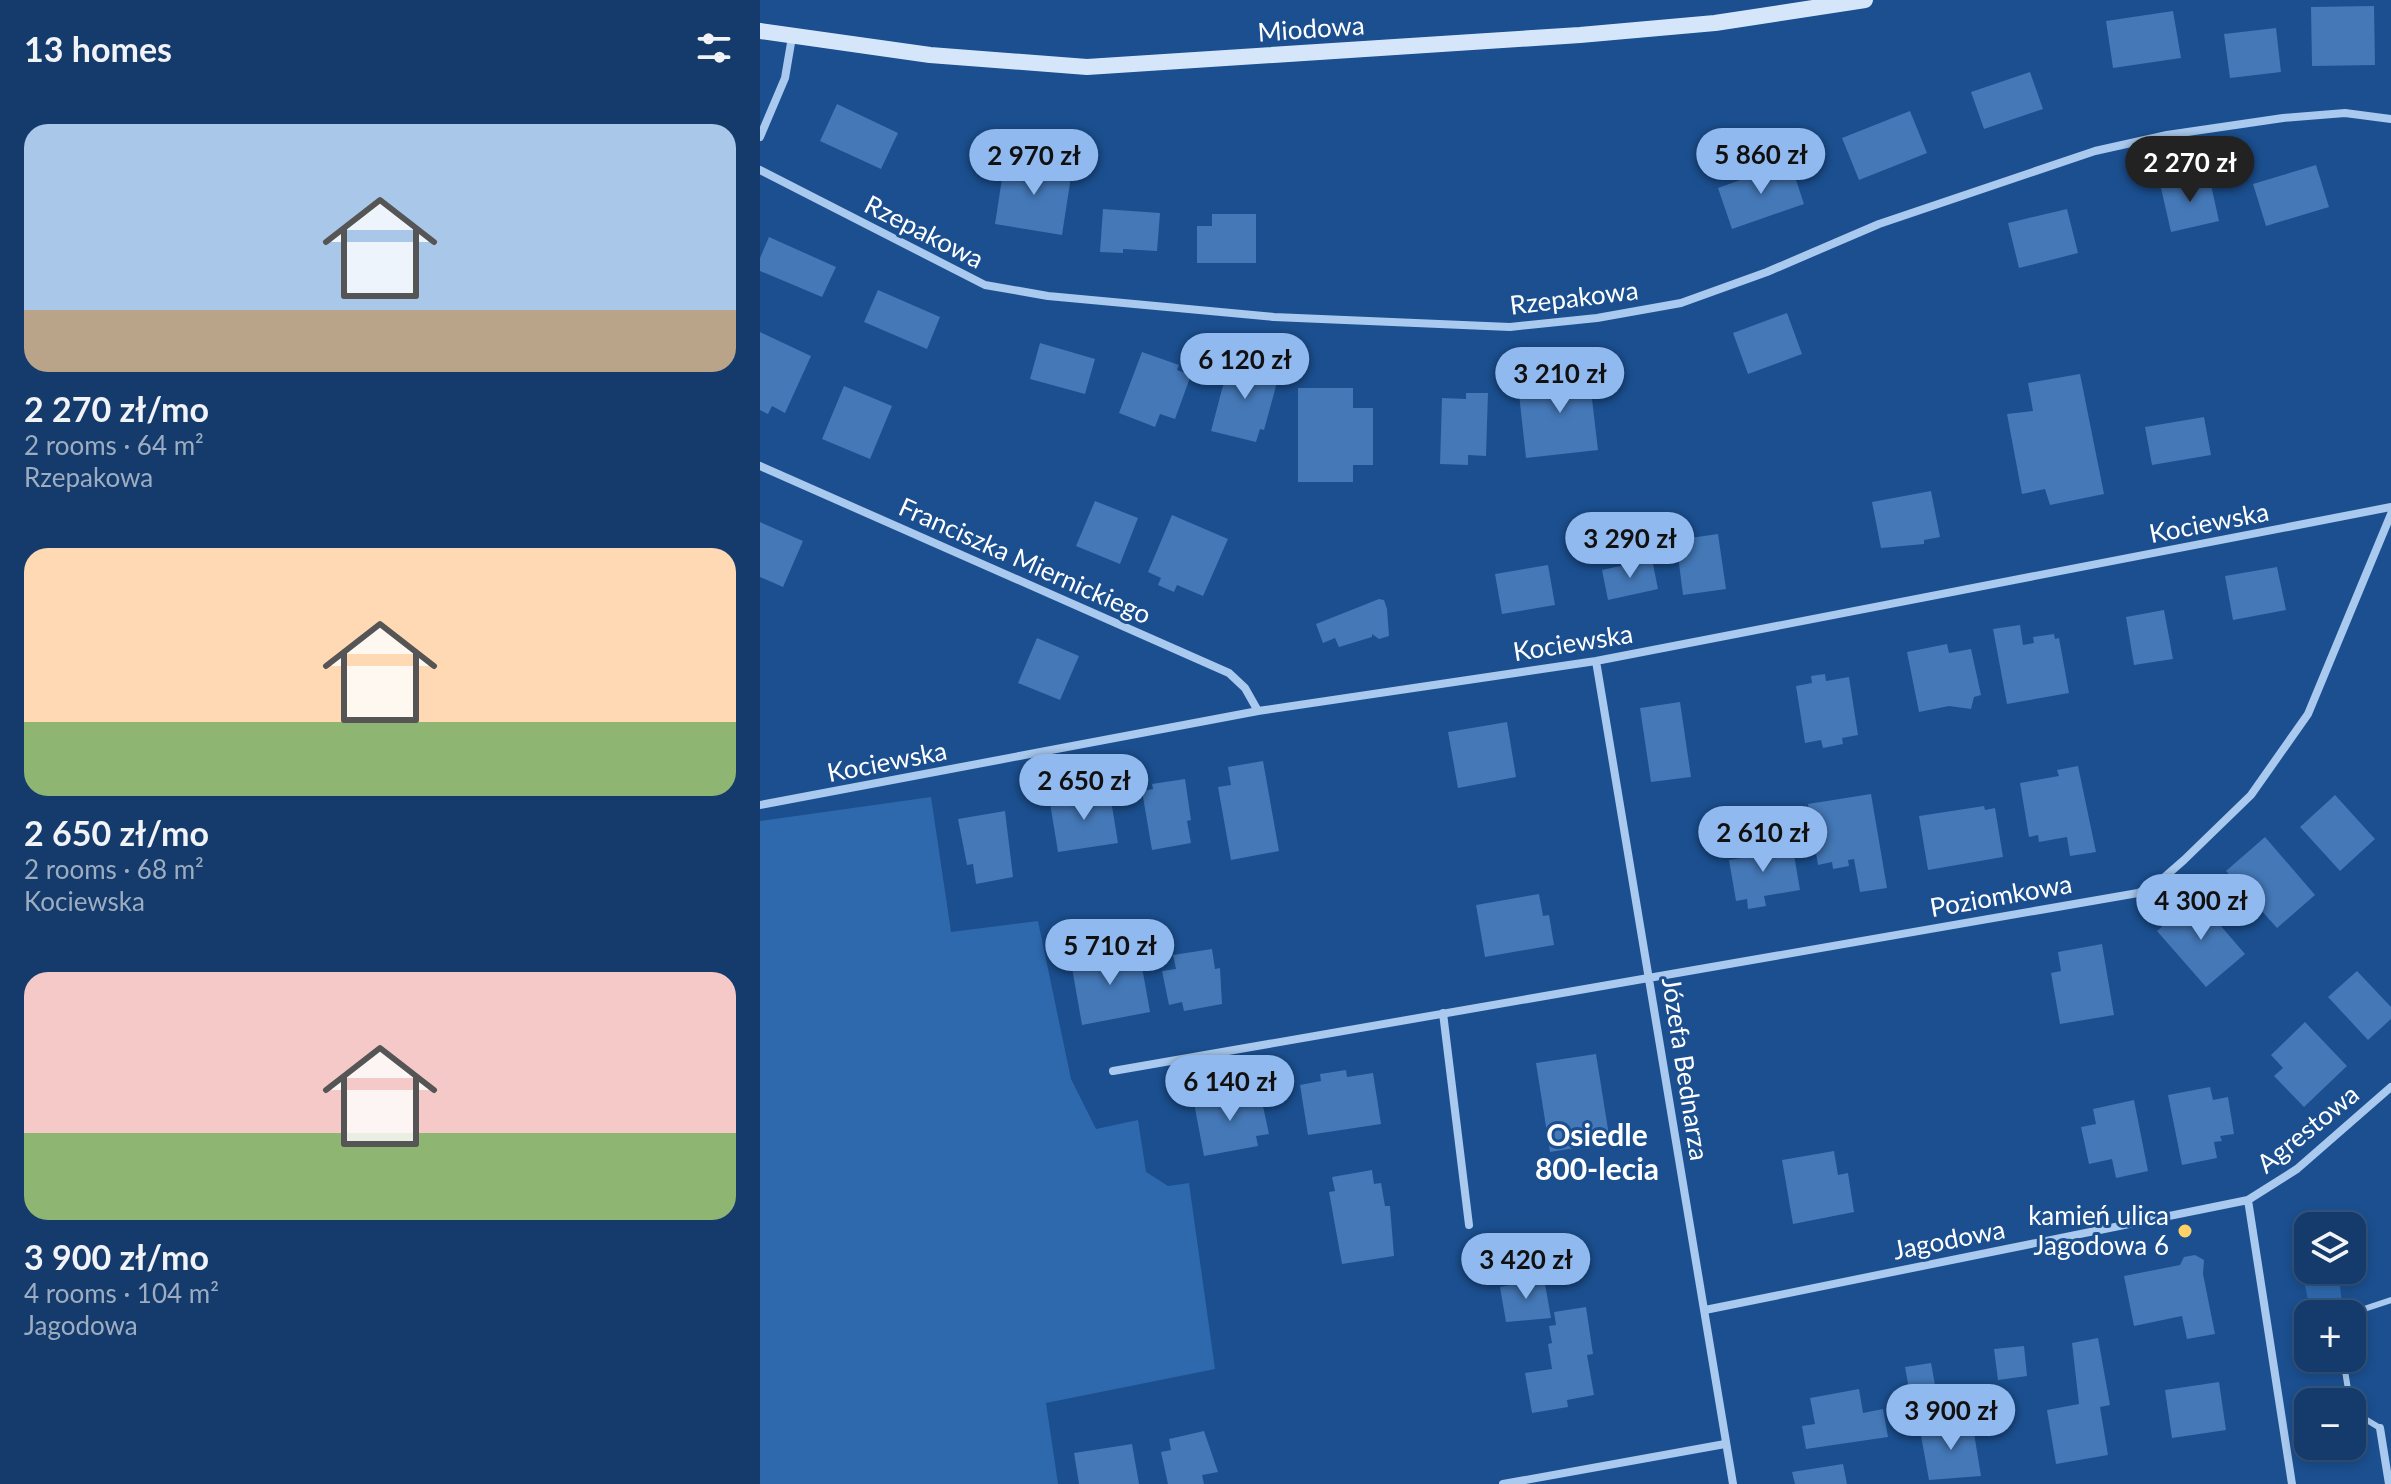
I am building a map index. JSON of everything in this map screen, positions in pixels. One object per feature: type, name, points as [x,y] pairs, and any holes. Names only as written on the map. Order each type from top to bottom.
[{"type":"main road","name":"Miodowa","points":[[760,31],[930,55],[1087,67],[1655,28],[1865,0]]},
{"type":"street","points":[[760,137],[785,78],[792,37]]},
{"type":"street","name":"Rzepakowa","points":[[760,170],[985,285],[1048,296],[1274,317],[1510,327],[1597,318],[1681,303],[1767,272],[1879,224],[2095,151],[2167,135],[2283,118],[2345,113],[2391,119]]},
{"type":"street","name":"Franciszka Miernickiego","points":[[760,466],[1229,673],[1245,688],[1258,711]]},
{"type":"street","name":"Kociewska","points":[[760,805],[1258,711],[1596,661],[2391,507]]},
{"type":"street","name":"Poziomkowa","points":[[1113,1071],[2138,893],[2160,881],[2251,795],[2308,714],[2391,514]]},
{"type":"street","name":"Józefa Bednarza","points":[[1596,661],[1733,1484]]},
{"type":"street","points":[[1443,1013],[1469,1225]]},
{"type":"street","name":"Agrestowa","points":[[2248,1200],[2297,1169],[2391,1087]]},
{"type":"street","points":[[2248,1200],[2292,1484]]},
{"type":"street","name":"Jagodowa","points":[[1705,1310],[2248,1200]]},
{"type":"street","points":[[2380,1428],[2389,1484]]},
{"type":"street","points":[[1503,1484],[1725,1444]]},
{"type":"lane","points":[[2366,1308],[2391,1300]]},
{"type":"lane","points":[[2366,1420],[2380,1428]]},
{"type":"shaded area","points":[[931,797],[951,932],[1038,921],[1071,1079],[1096,1129],[1138,1120],[1146,1172],[1168,1186],[1189,1183],[1215,1369],[1046,1403],[1058,1484],[760,1484],[760,821]]},
{"type":"shaded area","points":[[2305,1284],[2340,1284],[2342,1300],[2308,1300]]},
{"type":"building","points":[[2374,6],[2375,65],[2312,66],[2311,7]]},
{"type":"building","points":[[2173,11],[2181,58],[2113,68],[2106,21]]},
{"type":"building","points":[[2276,28],[2281,72],[2230,78],[2224,34]]},
{"type":"building","points":[[2030,72],[2043,109],[1984,129],[1971,92]]},
{"type":"building","points":[[837,104],[898,133],[881,169],[820,141]]},
{"type":"building","points":[[1910,111],[1927,153],[1859,180],[1842,138]]},
{"type":"building","points":[[1005,159],[1072,170],[1062,235],[995,224]]},
{"type":"building","points":[[1790,162],[1804,204],[1732,229],[1718,188]]},
{"type":"building","points":[[2316,165],[2329,207],[2266,226],[2253,184]]},
{"type":"building","points":[[2209,176],[2219,221],[2171,232],[2161,188]]},
{"type":"building","points":[[1103,209],[1160,213],[1157,251],[1123,249],[1123,253],[1100,252]]},
{"type":"building","points":[[2067,209],[2078,253],[2019,268],[2008,223]]},
{"type":"building","points":[[1212,214],[1256,214],[1256,263],[1197,263],[1197,226],[1212,226]]},
{"type":"building","points":[[769,237],[836,267],[822,297],[760,271],[760,258]]},
{"type":"building","points":[[878,290],[940,317],[927,349],[864,322]]},
{"type":"building","points":[[1787,313],[1802,354],[1748,374],[1733,333]]},
{"type":"building","points":[[760,332],[811,356],[785,413],[772,406],[768,414],[760,410]]},
{"type":"building","points":[[1040,343],[1095,359],[1085,394],[1030,379]]},
{"type":"building","points":[[1142,352],[1179,365],[1177,370],[1191,375],[1175,419],[1160,414],[1155,427],[1119,413]]},
{"type":"building","points":[[1230,359],[1279,375],[1264,430],[1260,429],[1256,442],[1211,431]]},
{"type":"building","points":[[1588,365],[1598,450],[1526,458],[1519,394],[1550,391],[1548,369]]},
{"type":"building","points":[[2080,374],[2104,494],[2050,505],[2045,489],[2022,494],[2007,414],[2033,411],[2028,383]]},
{"type":"building","points":[[844,386],[892,406],[870,459],[822,439]]},
{"type":"building","points":[[1298,388],[1353,388],[1353,408],[1373,408],[1373,465],[1353,465],[1353,482],[1298,482]]},
{"type":"building","points":[[1466,393],[1488,393],[1486,456],[1468,455],[1468,465],[1440,464],[1442,398],[1466,399]]},
{"type":"building","points":[[2204,417],[2211,455],[2152,465],[2145,427]]},
{"type":"building","points":[[1931,491],[1940,537],[1924,540],[1924,544],[1881,548],[1872,502]]},
{"type":"building","points":[[1095,501],[1138,518],[1120,564],[1076,546]]},
{"type":"building","points":[[1172,515],[1228,539],[1203,596],[1177,585],[1174,592],[1158,585],[1161,578],[1148,572]]},
{"type":"building","points":[[760,522],[803,541],[783,587],[760,577]]},
{"type":"building","points":[[1718,534],[1726,589],[1683,595],[1676,540]]},
{"type":"building","points":[[1652,559],[1658,589],[1608,600],[1602,570]]},
{"type":"building","points":[[1548,565],[1555,605],[1502,614],[1495,574]]},
{"type":"building","points":[[2277,567],[2286,610],[2233,620],[2225,576]]},
{"type":"building","points":[[1379,599],[1384,600],[1387,609],[1389,636],[1379,639],[1372,634],[1372,637],[1339,647],[1335,638],[1323,643],[1316,624]]},
{"type":"building","points":[[2164,610],[2173,659],[2134,665],[2126,617]]},
{"type":"building","points":[[2020,625],[2023,645],[2034,643],[2033,637],[2054,634],[2055,639],[2059,638],[2069,693],[2007,704],[1993,629]]},
{"type":"building","points":[[1037,638],[1079,656],[1060,700],[1018,683]]},
{"type":"building","points":[[1947,644],[1949,653],[1971,649],[1981,695],[1974,697],[1971,709],[1949,706],[1919,712],[1907,652]]},
{"type":"building","points":[[1825,674],[1826,681],[1849,677],[1858,735],[1842,738],[1843,744],[1823,748],[1821,740],[1805,743],[1796,686],[1812,683],[1811,676]]},
{"type":"building","points":[[1680,702],[1691,777],[1651,782],[1640,708]]},
{"type":"building","points":[[1507,722],[1516,777],[1458,788],[1448,732]]},
{"type":"building","points":[[1263,761],[1279,851],[1231,860],[1218,787],[1231,785],[1228,767]]},
{"type":"building","points":[[2078,766],[2096,852],[2070,856],[2067,837],[2039,842],[2038,835],[2029,837],[2020,783],[2059,776],[2057,770]]},
{"type":"building","points":[[1185,779],[1191,843],[1152,850],[1142,791],[1153,789],[1152,784]]},
{"type":"building","points":[[1101,790],[1102,795],[1110,794],[1118,843],[1058,852],[1050,803]]},
{"type":"building","points":[[1871,794],[1887,888],[1860,892],[1854,859],[1848,860],[1849,866],[1833,869],[1832,862],[1818,865],[1808,804]]},
{"type":"building","points":[[2335,795],[2375,839],[2340,871],[2300,827]]},
{"type":"building","points":[[1984,806],[1985,810],[1995,808],[2003,857],[1928,870],[1919,816]]},
{"type":"building","points":[[1005,811],[1013,877],[976,884],[973,864],[967,865],[958,819]]},
{"type":"building","points":[[2265,837],[2315,895],[2277,928],[2226,871]]},
{"type":"building","points":[[1772,843],[1773,853],[1793,849],[1800,890],[1764,896],[1766,906],[1748,909],[1747,899],[1736,901],[1729,860],[1741,858],[1739,849]]},
{"type":"building","points":[[1539,894],[1543,916],[1549,915],[1554,945],[1485,957],[1476,905]]},
{"type":"building","points":[[2196,897],[2245,954],[2206,987],[2157,931]]},
{"type":"building","points":[[2102,944],[2114,1015],[2060,1024],[2051,973],[2061,971],[2058,952]]},
{"type":"building","points":[[1212,949],[1215,969],[1220,968],[1222,1004],[1184,1011],[1182,1002],[1169,1005],[1162,971],[1176,969],[1173,955]]},
{"type":"building","points":[[1139,950],[1150,1012],[1082,1025],[1071,962]]},
{"type":"building","points":[[2357,971],[2391,1007],[2391,1019],[2368,1040],[2328,997]]},
{"type":"building","points":[[2305,1022],[2347,1066],[2304,1107],[2274,1076],[2283,1068],[2271,1055]]},
{"type":"building","points":[[1596,1054],[1610,1142],[1550,1152],[1536,1063]]},
{"type":"building","points":[[1346,1070],[1347,1077],[1373,1073],[1381,1124],[1308,1135],[1300,1085],[1321,1081],[1320,1074]]},
{"type":"building","points":[[2210,1087],[2213,1100],[2228,1097],[2234,1134],[2220,1136],[2222,1141],[2214,1142],[2217,1158],[2182,1165],[2168,1095]]},
{"type":"building","points":[[1248,1092],[1249,1100],[1261,1097],[1269,1134],[1256,1136],[1258,1146],[1204,1156],[1194,1103]]},
{"type":"building","points":[[2134,1100],[2148,1171],[2116,1178],[2112,1159],[2089,1164],[2081,1127],[2096,1124],[2093,1109]]},
{"type":"building","points":[[1834,1151],[1838,1175],[1848,1173],[1854,1212],[1793,1224],[1782,1160]]},
{"type":"building","points":[[1372,1170],[1374,1184],[1381,1183],[1385,1206],[1390,1206],[1394,1256],[1342,1264],[1329,1192],[1335,1191],[1332,1177]]},
{"type":"building","points":[[2195,1255],[2204,1260],[2203,1274],[2215,1334],[2187,1339],[2182,1316],[2134,1326],[2124,1276],[2180,1265],[2184,1257]]},
{"type":"building","points":[[1544,1278],[1551,1318],[1506,1322],[1500,1287]]},
{"type":"building","points":[[1586,1307],[1593,1354],[1587,1355],[1594,1395],[1567,1400],[1568,1407],[1532,1413],[1525,1373],[1552,1369],[1548,1344],[1552,1343],[1549,1326],[1556,1325],[1554,1312]]},
{"type":"building","points":[[2098,1338],[2110,1405],[2100,1407],[2108,1455],[2056,1464],[2047,1410],[2079,1404],[2072,1343]]},
{"type":"building","points":[[2024,1346],[2027,1376],[1998,1380],[1994,1349]]},
{"type":"building","points":[[1931,1363],[1940,1412],[1914,1417],[1905,1367]]},
{"type":"building","points":[[2219,1382],[2226,1430],[2172,1438],[2165,1390]]},
{"type":"building","points":[[1859,1389],[1863,1413],[1883,1409],[1888,1437],[1806,1449],[1802,1426],[1815,1424],[1810,1398]]},
{"type":"building","points":[[1972,1421],[1981,1476],[1929,1480],[1920,1430]]},
{"type":"building","points":[[1204,1431],[1218,1472],[1202,1475],[1204,1484],[1168,1484],[1161,1452],[1171,1450],[1169,1439]]},
{"type":"building","points":[[1132,1444],[1139,1484],[1079,1484],[1074,1453]]},
{"type":"building","points":[[1843,1464],[1847,1484],[1795,1484],[1792,1472]]},
{"type":"place","name":"kamień ulica Jagodowa 6","points":[[2185,1231]]},
{"type":"district","name":"Osiedle 800-lecia","points":[[1597,1153]]}]
